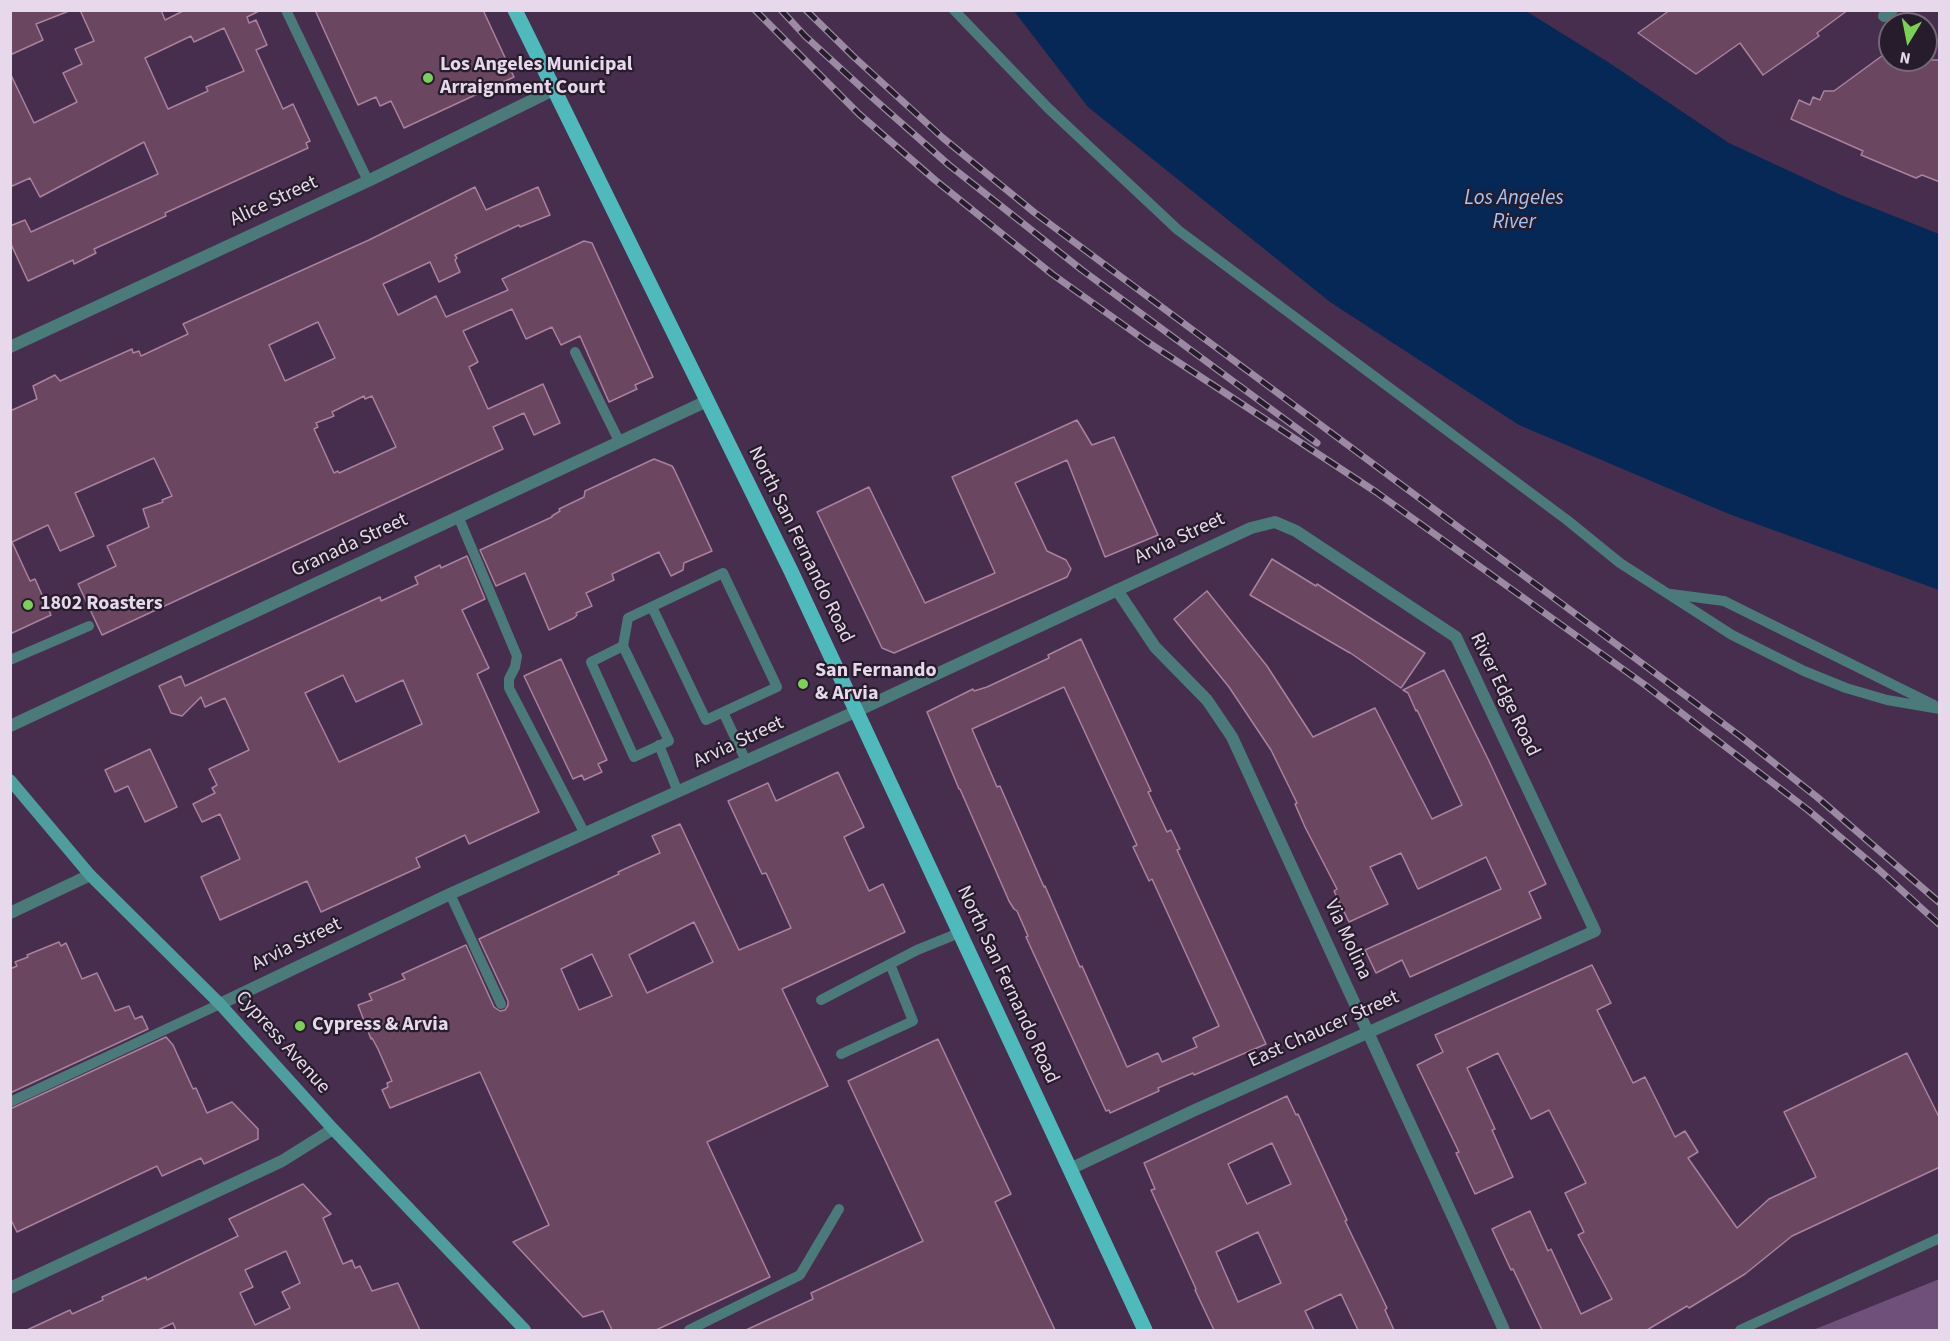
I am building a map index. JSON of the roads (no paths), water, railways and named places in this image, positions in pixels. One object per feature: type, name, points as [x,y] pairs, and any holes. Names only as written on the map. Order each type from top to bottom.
[{"type":"main road","name":"North San Fernando Road","points":[[515,10],[786,561],[1145,1330]]},
{"type":"street","name":"Alice Street","points":[[10,347],[368,180],[553,90]]},
{"type":"street","name":"Granada Street","points":[[10,726],[707,401]]},
{"type":"street","name":"Arvia Street","points":[[220,1004],[450,894],[857,711],[1251,528],[1275,522]]},
{"type":"street","name":"River Edge Road","points":[[1275,522],[1296,531],[1456,637],[1595,931]]},
{"type":"street","name":"Via Molina","points":[[1117,590],[1155,647],[1207,700],[1232,737],[1504,1330]]},
{"type":"street","name":"Cypress Avenue","points":[[10,780],[90,875],[220,1004],[333,1129],[525,1330]]},
{"type":"street","points":[[10,913],[90,875]]},
{"type":"street","name":"East Chaucer Street","points":[[1070,1169],[1206,1105],[1595,931]]},
{"type":"street","points":[[10,1288],[282,1161],[333,1129]]},
{"type":"lane","points":[[286,10],[368,180]]},
{"type":"lane","points":[[954,10],[1048,108],[1178,230],[1567,520],[1620,563],[1732,635],[1804,671],[1846,688],[1887,700],[1940,708]]},
{"type":"lane","points":[[575,352],[619,441]]},
{"type":"lane","points":[[458,516],[517,657],[509,678],[509,688],[585,834]]},
{"type":"lane","points":[[623,646],[591,662],[634,757],[669,741],[623,646],[628,618],[723,573],[777,687],[706,720],[652,607]]},
{"type":"lane","points":[[1668,593],[1724,601],[1940,708]]},
{"type":"lane","points":[[10,660],[89,626]]},
{"type":"lane","points":[[723,712],[746,761]]},
{"type":"lane","points":[[659,745],[678,792]]},
{"type":"lane","points":[[450,894],[501,1004]]},
{"type":"lane","points":[[821,1000],[917,950],[959,933]]},
{"type":"lane","points":[[841,1054],[913,1021],[890,964]]},
{"type":"lane","points":[[10,1102],[220,1004]]},
{"type":"lane","points":[[689,1330],[800,1275],[838,1209]]},
{"type":"lane","points":[[1740,1330],[1940,1238]]},
{"type":"water","name":"Los Angeles River","points":[[1014,11],[1526,11],[1608,62],[1729,143],[1841,195],[1939,234],[1939,590],[1729,514],[1519,425],[1330,302],[1088,107]]},
{"type":"railway","points":[[755,10],[859,114],[935,180],[1052,274],[1146,341],[1376,492],[1645,685],[1808,810],[1940,925]]},
{"type":"railway","points":[[781,10],[805,36],[949,165],[1082,270],[1317,443]]},
{"type":"railway","points":[[806,10],[943,138],[1035,213],[1740,736],[1817,797],[1940,903]]},
{"type":"place","name":"Los Angeles Municipal Arraignment Court","points":[[428,78]]},
{"type":"place","name":"1802 Roasters","points":[[28,605]]},
{"type":"place","name":"San Fernando & Arvia","points":[[803,684]]},
{"type":"place","name":"Cypress & Arvia","points":[[300,1026]]}]
